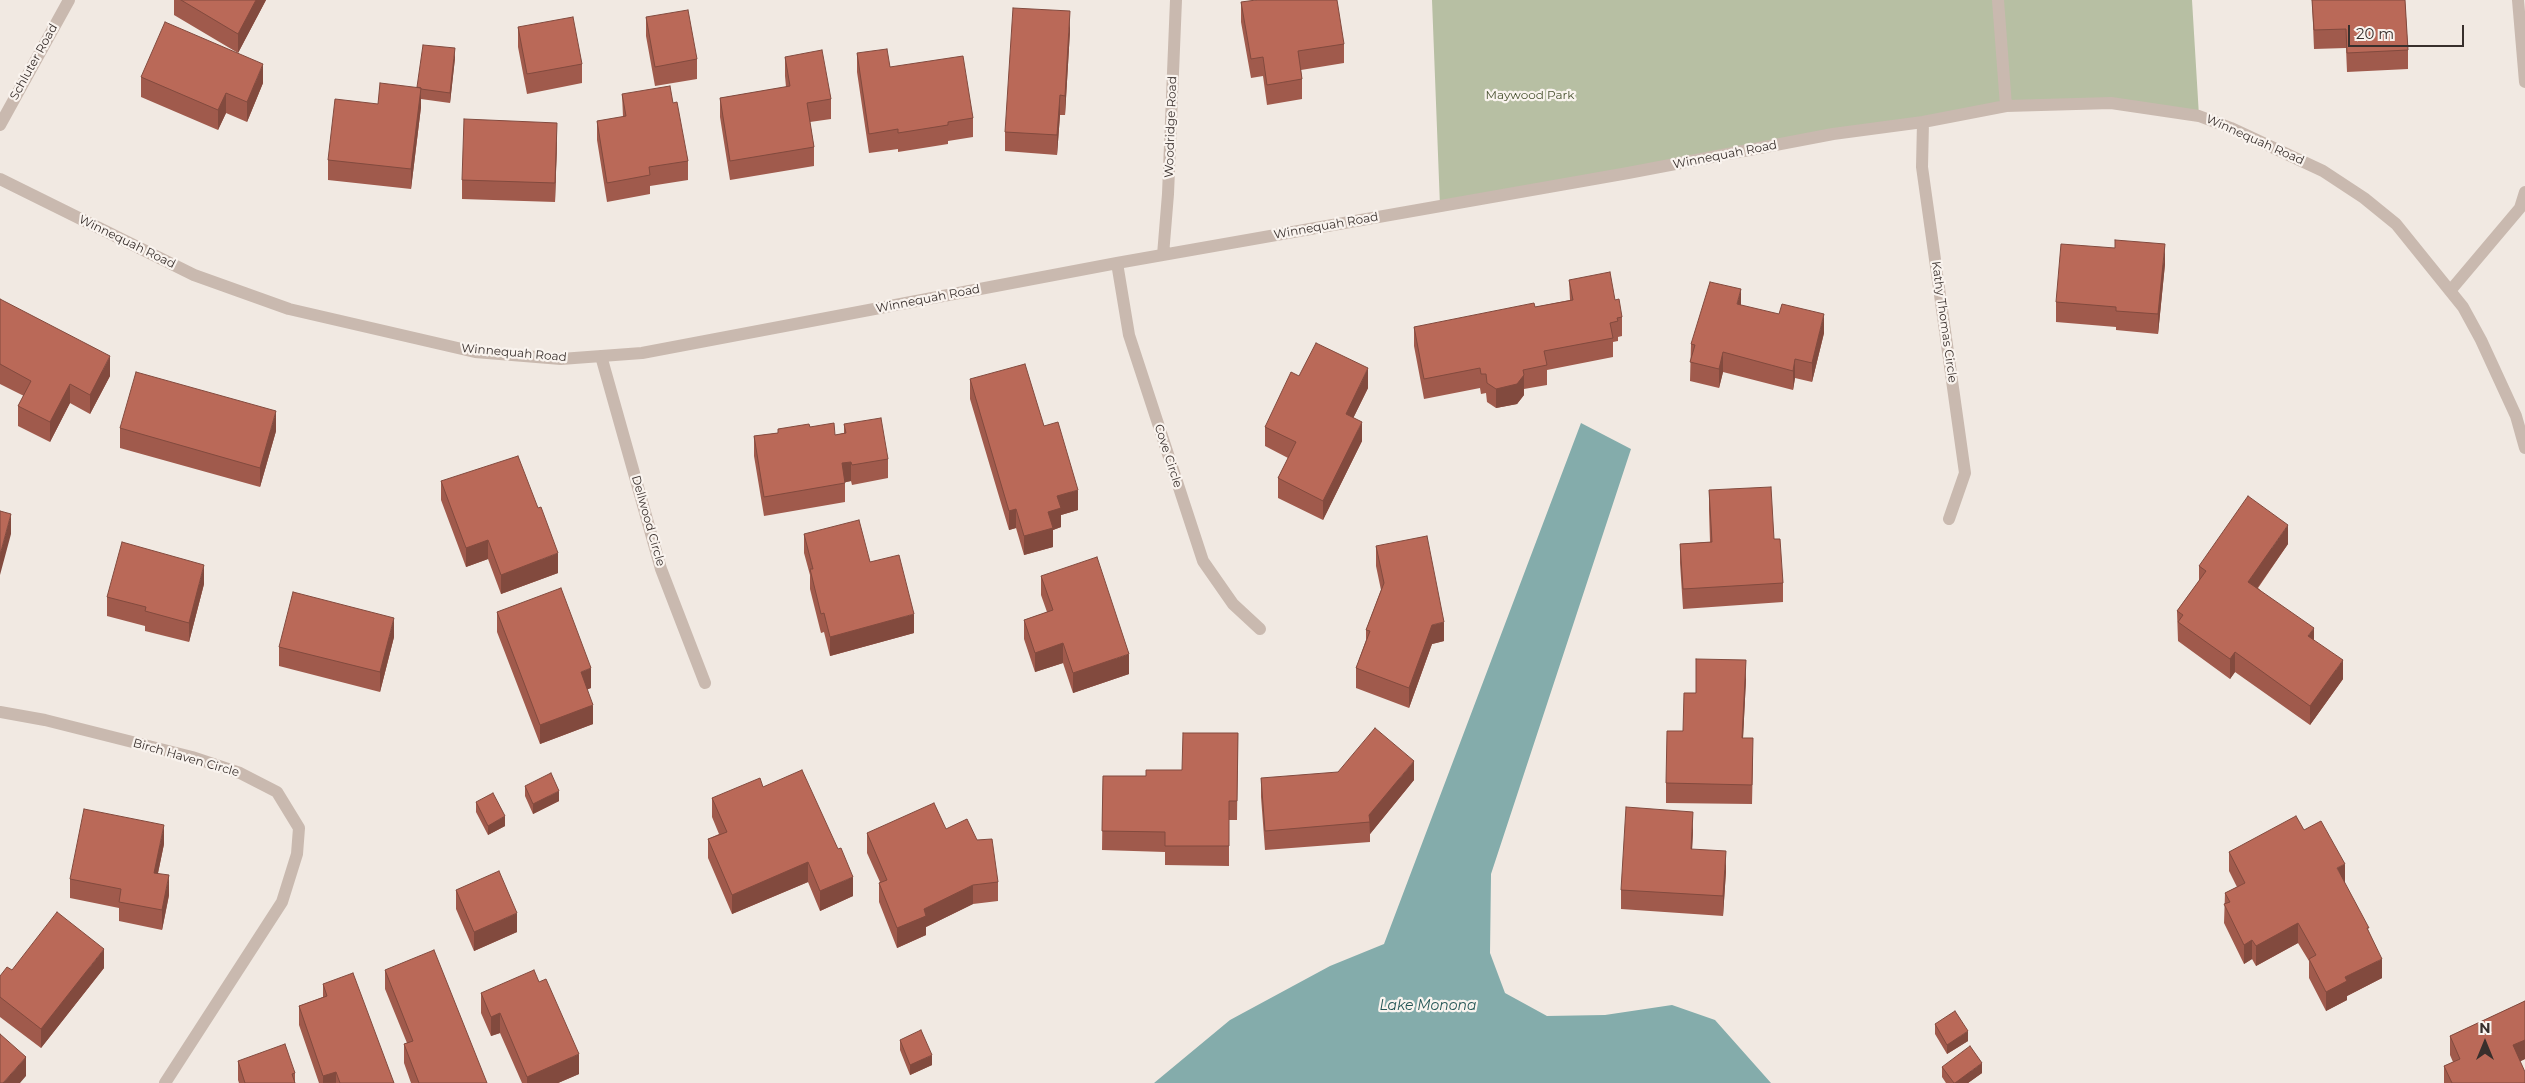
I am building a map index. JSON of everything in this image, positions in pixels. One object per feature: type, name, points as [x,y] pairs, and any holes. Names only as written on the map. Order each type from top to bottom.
[{"type":"street","name":"Schluter Road","points":[[0,124],[69,0]]},
{"type":"street","name":"Woodridge Road","points":[[1163,255],[1168,194],[1176,0]]},
{"type":"street","points":[[1998,0],[2006,106]]},
{"type":"street","points":[[2518,0],[2525,82]]},
{"type":"street","name":"Winnequah Road","points":[[0,179],[194,275],[289,309],[475,352],[561,359],[642,353],[1117,263],[1628,173],[1832,134],[1922,122],[2006,106],[2111,103],[2200,116],[2232,128],[2323,171],[2364,198],[2396,224],[2463,307],[2481,340],[2516,416],[2525,448]]},
{"type":"street","name":"Kathy Thomas Circle","points":[[1922,122],[1922,168],[1965,473],[1949,520]]},
{"type":"street","points":[[2450,291],[2520,208],[2525,192]]},
{"type":"street","name":"Cove Circle","points":[[1117,263],[1129,335],[1203,560],[1234,604],[1260,629]]},
{"type":"street","name":"Dellwood Circle","points":[[601,356],[661,569],[704,683]]},
{"type":"street","name":"Birch Haven Circle","points":[[0,712],[45,720],[173,752],[240,773],[277,792],[299,828],[297,854],[282,902],[165,1083]]},
{"type":"green space","name":"Maywood Park","points":[[1432,0],[2192,0],[2199,116],[2111,103],[2006,106],[1440,206]]},
{"type":"water","name":"Lake Monona","points":[[1581,423],[1631,449],[1491,874],[1490,953],[1505,993],[1547,1016],[1605,1015],[1672,1005],[1715,1020],[1771,1083],[1154,1083],[1230,1020],[1330,966],[1384,944]]},
{"type":"building","points":[[181,0],[256,0],[238,34]]},
{"type":"building","points":[[1256,0],[1337,0],[1344,44],[1298,51],[1302,79],[1267,85],[1263,57],[1251,59],[1241,2]]},
{"type":"building","points":[[2312,0],[2405,0],[2408,50],[2347,53],[2346,29],[2314,30]]},
{"type":"building","points":[[1013,8],[1070,11],[1065,96],[1060,95],[1057,135],[1005,132]]},
{"type":"building","points":[[688,10],[697,59],[655,67],[646,17]]},
{"type":"building","points":[[573,17],[582,64],[527,74],[518,27]]},
{"type":"building","points":[[165,22],[263,64],[247,102],[226,93],[218,110],[141,77]]},
{"type":"building","points":[[423,45],[455,48],[450,93],[417,87]]},
{"type":"building","points":[[887,49],[890,67],[963,56],[973,118],[948,122],[948,125],[898,133],[898,129],[869,134],[857,53]]},
{"type":"building","points":[[822,50],[831,99],[807,103],[814,147],[730,161],[720,98],[790,86],[785,57]]},
{"type":"building","points":[[380,83],[421,88],[411,169],[328,160],[335,99],[378,104]]},
{"type":"building","points":[[670,86],[673,103],[677,102],[688,161],[649,167],[650,175],[607,183],[597,121],[626,116],[622,94]]},
{"type":"building","points":[[464,119],[557,123],[555,183],[462,180]]},
{"type":"building","points":[[2115,240],[2165,244],[2158,314],[2116,311],[2116,307],[2056,302],[2061,244],[2115,248]]},
{"type":"building","points":[[1610,272],[1615,300],[1619,299],[1622,317],[1617,318],[1618,321],[1610,323],[1613,338],[1544,351],[1547,365],[1523,370],[1524,375],[1517,384],[1496,389],[1487,383],[1486,374],[1481,374],[1480,368],[1424,379],[1414,327],[1534,303],[1535,307],[1573,300],[1569,280]]},
{"type":"building","points":[[1710,282],[1741,289],[1737,304],[1779,314],[1782,304],[1824,314],[1812,363],[1795,359],[1793,371],[1723,352],[1719,369],[1690,362],[1695,345],[1691,344]]},
{"type":"building","points":[[0,299],[110,356],[90,395],[70,384],[50,422],[18,406],[31,381],[0,364]]},
{"type":"building","points":[[1316,343],[1368,368],[1346,414],[1362,422],[1323,501],[1278,478],[1296,442],[1265,427],[1291,372],[1299,376]]},
{"type":"building","points":[[1025,364],[1044,426],[1058,422],[1078,490],[1057,496],[1061,508],[1048,512],[1053,528],[1024,536],[1016,509],[1009,511],[970,379]]},
{"type":"building","points":[[136,372],[276,411],[260,468],[120,428]]},
{"type":"building","points":[[881,418],[888,459],[852,465],[851,462],[842,463],[845,483],[764,497],[754,436],[778,433],[778,429],[809,424],[810,427],[834,423],[835,435],[846,433],[844,424]]},
{"type":"building","points":[[518,456],[538,508],[541,507],[558,553],[501,575],[488,540],[466,548],[441,481]]},
{"type":"building","points":[[1771,487],[1774,539],[1780,539],[1783,583],[1683,589],[1680,544],[1712,542],[1709,490]]},
{"type":"building","points":[[2248,496],[2288,525],[2248,582],[2314,628],[2308,636],[2343,660],[2310,706],[2235,652],[2230,659],[2178,622],[2183,615],[2177,611],[2206,571],[2199,566]]},
{"type":"building","points":[[0,511],[11,514],[0,555]]},
{"type":"building","points":[[859,520],[870,562],[899,555],[914,614],[830,637],[824,613],[821,614],[810,569],[813,569],[804,534]]},
{"type":"building","points":[[1427,536],[1444,622],[1432,625],[1409,688],[1356,668],[1370,631],[1366,630],[1384,583],[1376,546]]},
{"type":"building","points":[[122,542],[204,565],[189,623],[145,611],[146,607],[107,597]]},
{"type":"building","points":[[1097,557],[1129,654],[1073,673],[1063,643],[1035,653],[1024,620],[1053,610],[1041,576]]},
{"type":"building","points":[[561,588],[591,668],[581,672],[593,705],[540,725],[497,612]]},
{"type":"building","points":[[293,592],[394,618],[380,672],[279,647]]},
{"type":"building","points":[[1696,659],[1746,660],[1742,738],[1753,738],[1752,785],[1666,783],[1667,731],[1683,731],[1684,693],[1696,693]]},
{"type":"building","points":[[1375,728],[1414,761],[1369,815],[1370,822],[1265,831],[1261,778],[1338,772]]},
{"type":"building","points":[[1183,733],[1238,733],[1237,801],[1229,801],[1229,846],[1165,846],[1165,832],[1102,831],[1103,776],[1146,776],[1146,770],[1182,770]]},
{"type":"building","points":[[802,770],[838,849],[841,848],[853,877],[820,891],[808,862],[732,895],[708,839],[727,832],[712,798],[760,778],[763,787]]},
{"type":"building","points":[[551,773],[559,791],[533,804],[525,786]]},
{"type":"building","points":[[493,793],[505,816],[488,826],[476,802]]},
{"type":"building","points":[[934,803],[946,829],[967,819],[977,840],[992,839],[998,882],[973,885],[924,909],[926,916],[897,928],[879,883],[887,880],[867,833]]},
{"type":"building","points":[[1626,807],[1693,812],[1691,849],[1726,851],[1723,896],[1621,890]]},
{"type":"building","points":[[84,809],[164,825],[154,873],[169,875],[162,910],[119,902],[121,889],[70,879]]},
{"type":"building","points":[[2296,816],[2304,830],[2321,821],[2345,864],[2337,868],[2369,928],[2367,928],[2382,959],[2345,977],[2347,981],[2326,992],[2309,959],[2316,955],[2298,923],[2256,946],[2252,940],[2244,945],[2224,904],[2230,902],[2225,893],[2245,883],[2229,852]]},
{"type":"building","points":[[499,871],[517,913],[474,932],[456,890]]},
{"type":"building","points":[[57,912],[104,949],[41,1029],[0,997],[0,976],[7,967],[12,970]]},
{"type":"building","points":[[434,950],[487,1083],[419,1083],[404,1044],[413,1041],[385,970]]},
{"type":"building","points":[[534,970],[539,982],[546,979],[579,1054],[527,1077],[500,1013],[491,1017],[481,993]]},
{"type":"building","points":[[353,973],[394,1083],[340,1083],[336,1072],[323,1076],[299,1006],[327,996],[323,984]]},
{"type":"building","points":[[2525,1001],[2525,1040],[2513,1045],[2525,1072],[2525,1083],[2452,1083],[2444,1066],[2460,1059],[2450,1036]]},
{"type":"building","points":[[1955,1011],[1968,1031],[1947,1045],[1935,1024]]},
{"type":"building","points":[[921,1030],[932,1055],[910,1065],[900,1040]]},
{"type":"building","points":[[0,1034],[26,1057],[3,1083],[0,1083]]},
{"type":"building","points":[[285,1044],[295,1073],[292,1074],[295,1083],[245,1083],[238,1061]]},
{"type":"building","points":[[1970,1046],[1982,1063],[1954,1083],[1942,1067]]}]
